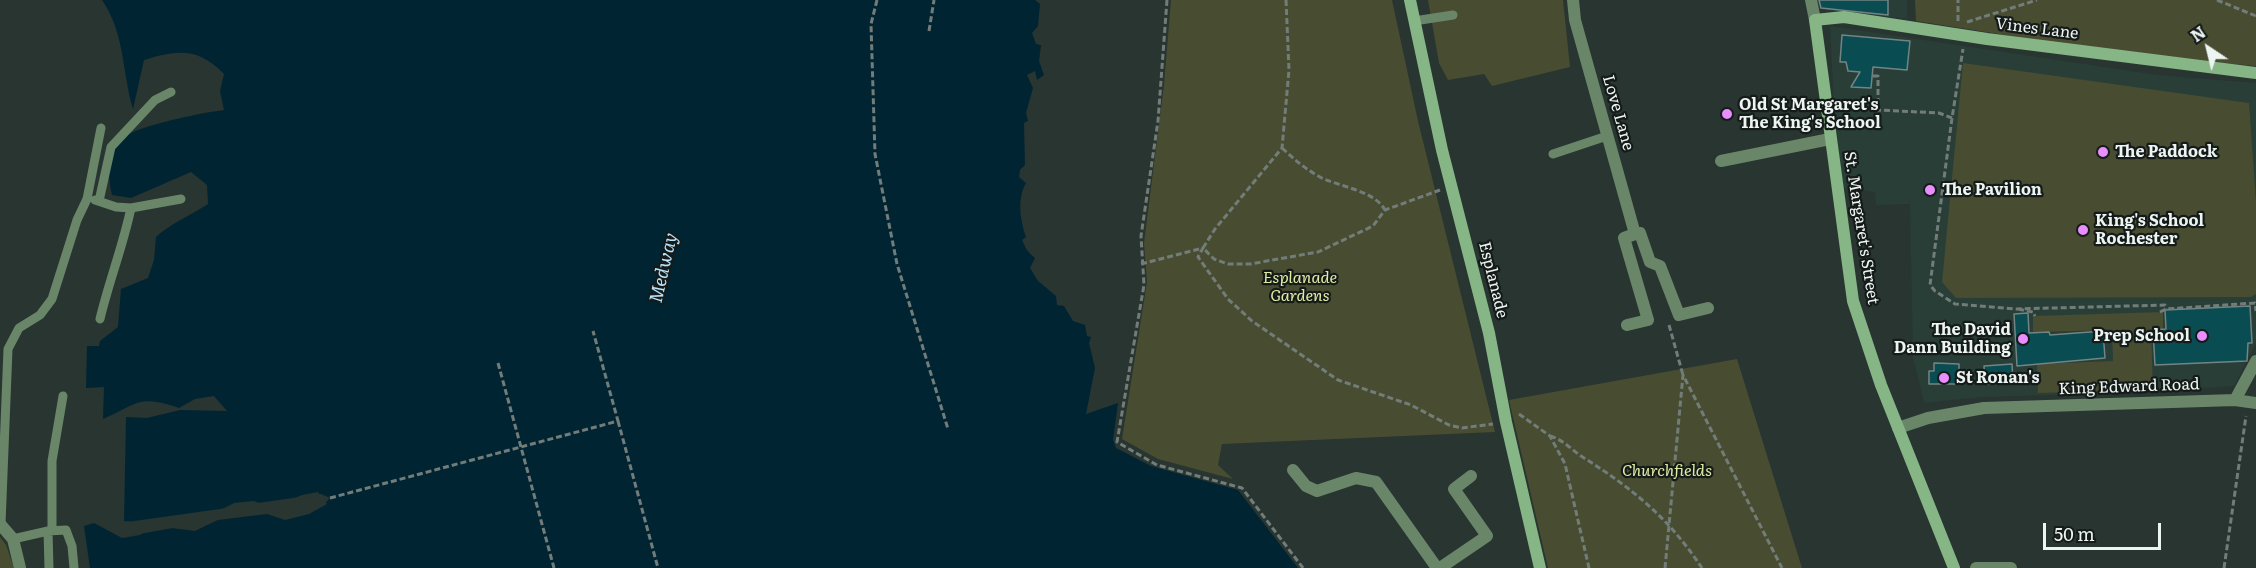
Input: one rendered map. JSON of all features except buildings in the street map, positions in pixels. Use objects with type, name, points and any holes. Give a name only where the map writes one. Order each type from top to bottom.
[{"type":"street","name":"Esplanade","points":[[1410,0],[1505,405],[1506,422],[1540,568]]},
{"type":"street","name":"Love Lane","points":[[1573,0],[1575,20],[1635,234],[1640,233],[1650,262],[1660,266],[1679,315],[1708,308]]},
{"type":"street","points":[[1811,0],[1815,20]]},
{"type":"street","name":"Vines Lane","points":[[1815,20],[1844,17],[1987,39],[2256,73]]},
{"type":"street","name":"St. Margaret's Street","points":[[1815,20],[1853,301],[1898,428],[1954,568]]},
{"type":"street","points":[[1721,161],[1830,139]]},
{"type":"street","points":[[1627,325],[1648,320],[1624,238],[1635,234]]},
{"type":"street","points":[[2246,402],[2256,361]]},
{"type":"street","name":"King Edward Road","points":[[1898,428],[1928,418],[1984,408],[2246,402]]},
{"type":"street","points":[[1293,470],[1306,486],[1317,490],[1356,478],[1376,482],[1438,568],[1487,536],[1454,489],[1471,476]]},
{"type":"street","points":[[0,524],[13,539],[20,568]]},
{"type":"street","points":[[1977,568],[2012,568]]},
{"type":"lane","points":[[1414,21],[1453,15]]},
{"type":"lane","points":[[99,201],[111,147],[155,100],[171,92]]},
{"type":"lane","points":[[0,524],[8,349],[19,328],[40,315],[52,299],[77,220],[87,199],[101,128]]},
{"type":"lane","points":[[1553,154],[1607,136]]},
{"type":"lane","points":[[87,199],[117,207],[131,208],[181,199]]},
{"type":"lane","points":[[100,319],[131,208]]},
{"type":"lane","points":[[49,568],[51,476],[63,396]]},
{"type":"lane","points":[[13,539],[50,530],[64,530],[69,533],[74,568]]},
{"type":"path","points":[[877,0],[871,24],[875,154],[897,264],[948,429]]},
{"type":"path","points":[[929,31],[934,0]]},
{"type":"path","points":[[1167,0],[1158,121],[1141,236],[1144,285],[1117,442],[1157,465],[1242,488],[1303,568]]},
{"type":"path","points":[[1286,0],[1289,70],[1282,148],[1215,229],[1198,257],[1228,299],[1252,321],[1338,380],[1411,405],[1449,425],[1462,429],[1506,422]]},
{"type":"path","points":[[1958,0],[1958,25],[2037,0]]},
{"type":"path","points":[[2217,0],[2256,16]]},
{"type":"path","points":[[1964,46],[1930,285],[1955,304],[2016,309],[2033,312],[2035,316]]},
{"type":"path","points":[[1872,76],[1878,76],[1878,110],[1939,113],[1952,118]]},
{"type":"path","points":[[1282,148],[1303,167],[1322,178],[1380,201],[1385,210]]},
{"type":"path","points":[[1203,248],[1214,259],[1228,264],[1250,264],[1294,258],[1340,244],[1373,226],[1385,210],[1412,198],[1453,186]]},
{"type":"path","points":[[1141,264],[1203,248]]},
{"type":"path","points":[[2160,312],[2166,309],[2255,303],[2256,311]]},
{"type":"path","points":[[2016,309],[2165,305],[2166,309]]},
{"type":"path","points":[[593,331],[658,568]]},
{"type":"path","points":[[498,363],[554,568]]},
{"type":"path","points":[[1665,568],[1683,375],[1782,568]]},
{"type":"path","points":[[2224,568],[2246,402]]},
{"type":"path","points":[[1505,405],[1628,486],[1648,502],[1670,526],[1702,568]]},
{"type":"path","points":[[330,498],[618,421]]},
{"type":"path","points":[[1550,436],[1567,468],[1589,568]]},
{"type":"shaded area","points":[[1816,0],[1907,0],[1907,19],[1818,9]]},
{"type":"shaded area","name":"King's School Rochester","points":[[1830,26],[2158,75],[2256,83],[2256,343],[2234,386],[2128,393],[1981,397],[1924,403],[1913,357],[1910,204],[1876,205],[1875,192],[1843,188],[1834,109]]},
{"type":"green space","name":"Esplanade Gardens","points":[[1171,0],[1392,0],[1418,121],[1495,432],[1222,444],[1218,465],[1233,479],[1158,459],[1122,439],[1147,282],[1144,243],[1164,85]]},
{"type":"green space","points":[[1428,0],[1563,0],[1570,67],[1492,86],[1484,74],[1448,80],[1439,63]]},
{"type":"green space","points":[[1915,0],[2256,0],[2256,66],[2133,55],[1916,21]]},
{"type":"green space","name":"The Paddock","points":[[1963,63],[2249,103],[2256,202],[2256,294],[2251,297],[1956,298],[1942,282]]},
{"type":"green space","points":[[2163,312],[2163,329],[2151,329],[2153,390],[2038,393],[2037,364],[2113,361],[2112,330],[2033,332],[2033,316]]},
{"type":"green space","name":"Churchfields","points":[[1737,359],[1802,568],[1548,568],[1509,400]]},
{"type":"green space","points":[[0,537],[6,545],[14,568],[0,568]]},
{"type":"water","name":"Medway","points":[[102,0],[1035,0],[1040,4],[1038,26],[1032,33],[1036,44],[1041,45],[1039,61],[1044,75],[1037,80],[1035,71],[1027,75],[1033,88],[1026,113],[1028,121],[1024,123],[1025,165],[1020,170],[1019,177],[1026,183],[1020,202],[1026,237],[1022,240],[1035,258],[1030,268],[1038,281],[1056,296],[1057,305],[1064,306],[1073,321],[1085,325],[1087,336],[1091,337],[1089,343],[1095,368],[1086,414],[1118,403],[1113,440],[1116,448],[1151,466],[1238,490],[1298,568],[90,568],[84,526],[94,523],[122,538],[140,535],[156,526],[195,531],[218,520],[267,514],[285,520],[309,514],[327,504],[318,492],[302,495],[272,508],[254,501],[234,503],[211,515],[189,515],[157,524],[124,521],[126,417],[147,418],[180,410],[227,411],[214,396],[195,399],[179,408],[146,401],[103,419],[104,387],[86,388],[87,346],[99,346],[100,341],[118,327],[121,289],[148,278],[154,260],[156,237],[208,204],[207,185],[191,172],[131,198],[112,195],[109,172],[111,157],[117,143],[131,133],[171,120],[224,110],[220,91],[224,74],[205,59],[187,53],[167,54],[144,60],[133,109],[119,39]]},
{"type":"pier","points":[[321,494],[330,498],[325,503],[321,503],[317,495],[303,498],[273,511],[254,504],[244,505]]},
{"type":"pier","points":[[234,507],[212,518],[190,518],[167,524],[184,526],[128,536],[149,526],[127,524],[127,522]]},
{"type":"place","name":"Old St Margaret's The King's School","points":[[1727,114]]},
{"type":"place","name":"The Paddock","points":[[2103,152]]},
{"type":"place","name":"The Pavilion","points":[[1930,190]]},
{"type":"place","name":"King's School Rochester","points":[[2083,230]]},
{"type":"place","name":"Prep School","points":[[2202,336]]},
{"type":"place","name":"The David Dann Building","points":[[2023,339]]},
{"type":"place","name":"St Ronan's","points":[[1944,378]]}]
